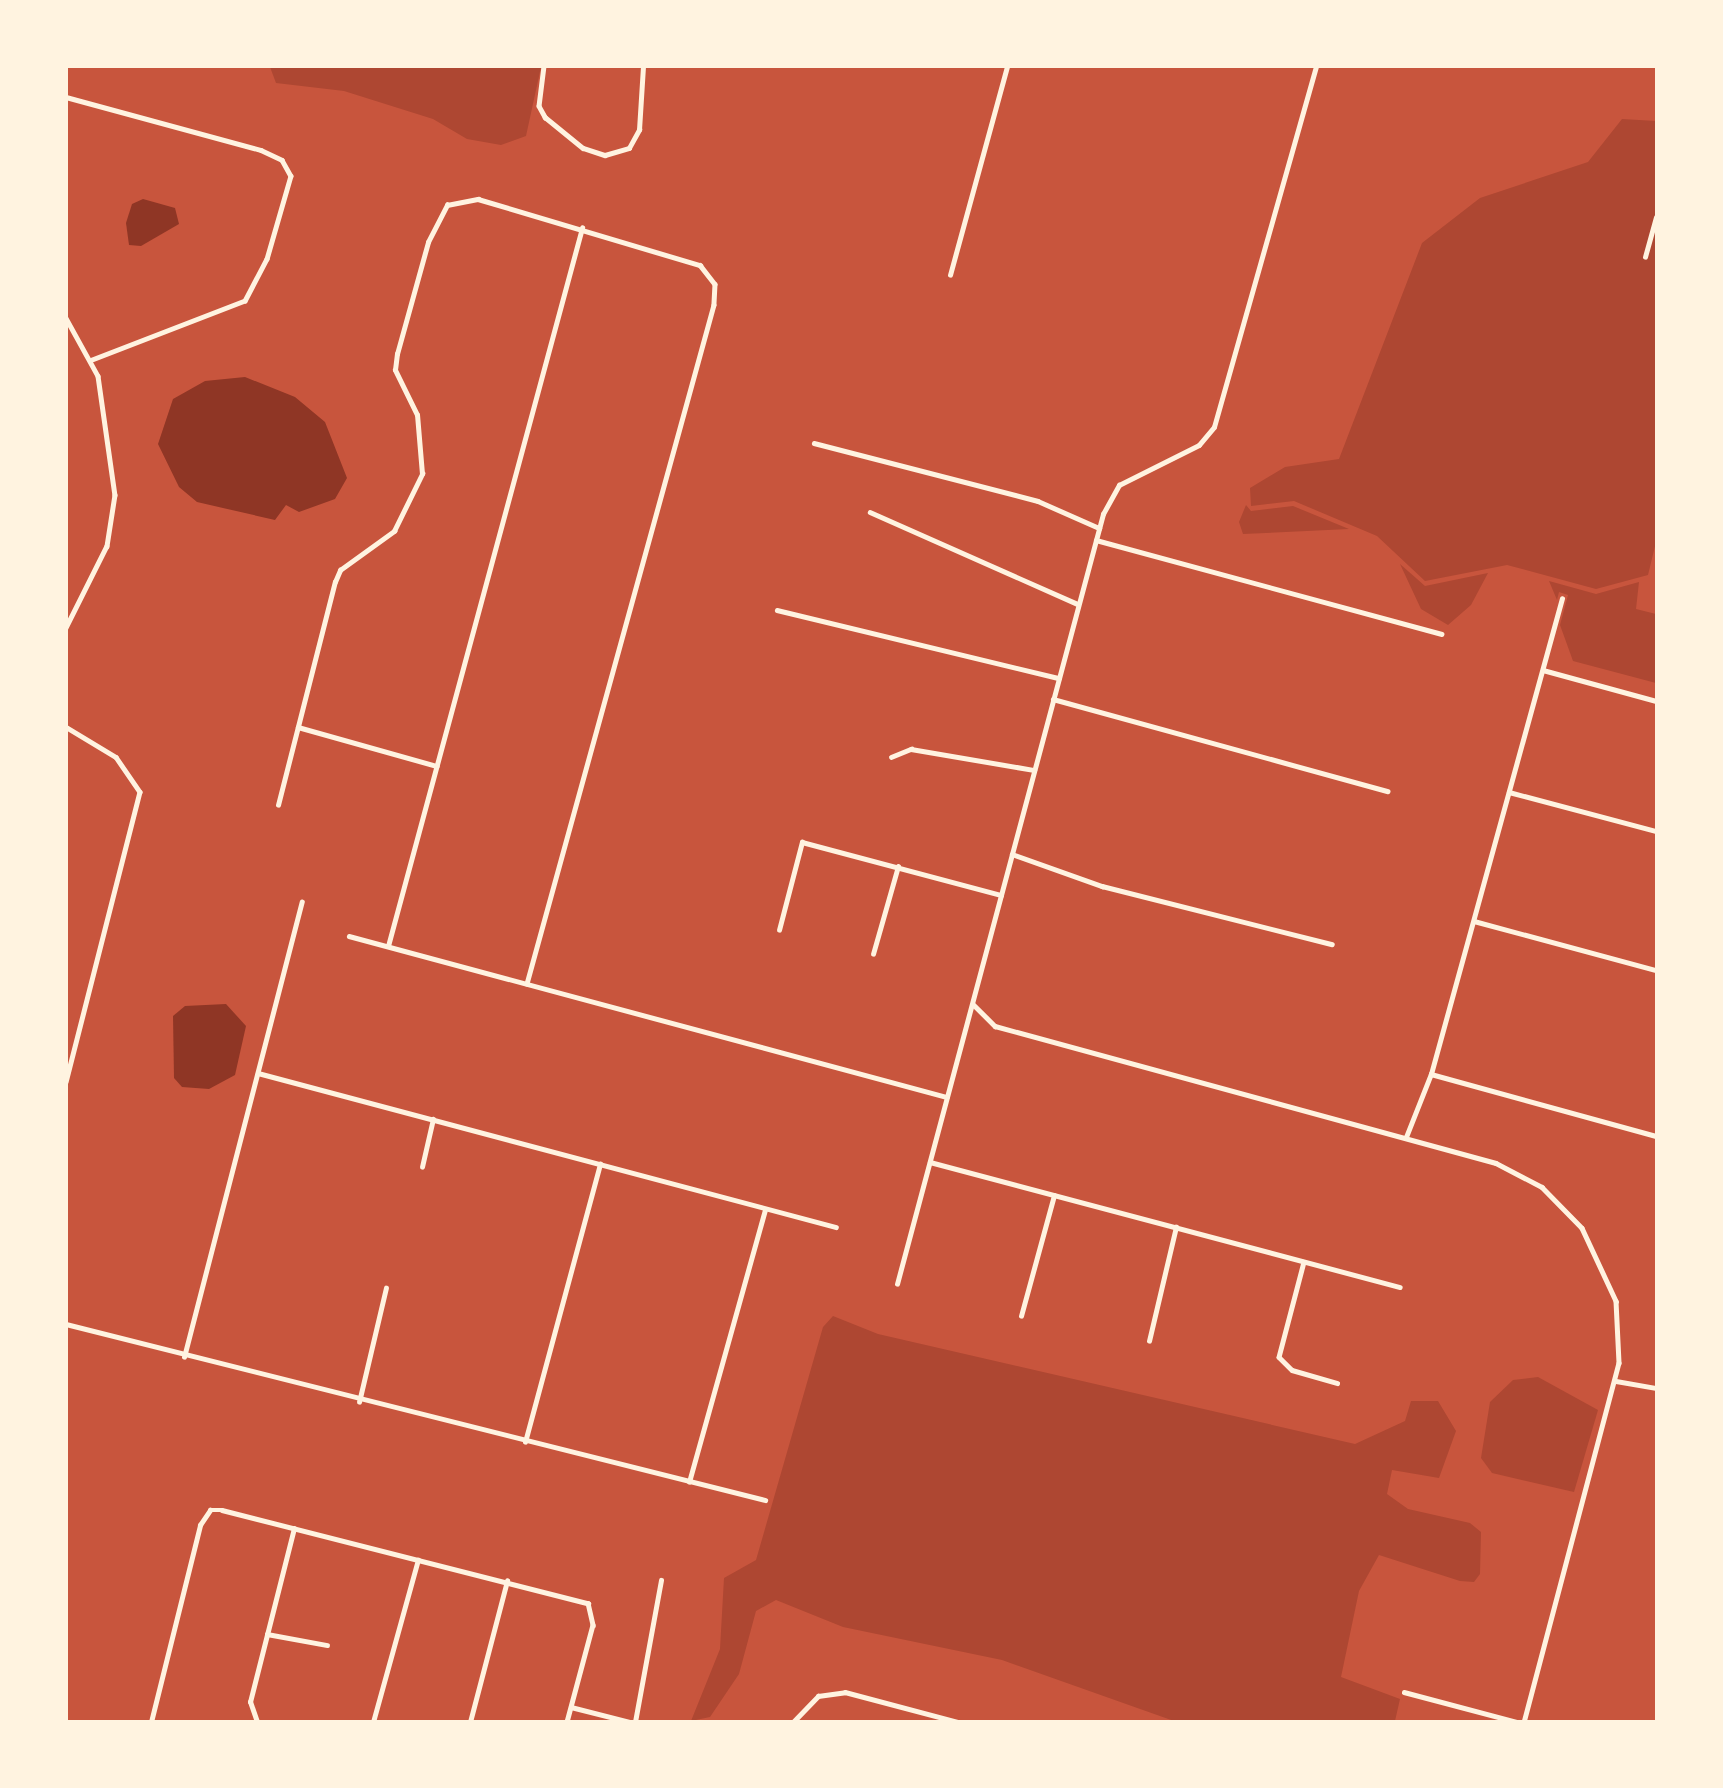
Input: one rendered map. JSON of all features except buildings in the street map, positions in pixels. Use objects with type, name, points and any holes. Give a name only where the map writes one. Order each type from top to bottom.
[{"type":"street","points":[[544,66],[539,106],[545,117],[583,148],[605,155],[629,148],[639,130],[643,66]]},
{"type":"street","points":[[950,275],[1007,66]]},
{"type":"street","points":[[897,1284],[1099,528],[1119,485],[1199,445],[1214,427],[1316,66]]},
{"type":"street","points":[[66,97],[261,150],[282,160],[291,176],[267,259],[245,301],[92,360]]},
{"type":"street","points":[[278,805],[340,570],[394,531],[422,474],[417,415],[395,370],[397,354],[434,224],[456,199],[582,228],[691,260],[712,277],[714,305],[527,984]]},
{"type":"street","points":[[1645,257],[1657,217]]},
{"type":"street","points":[[388,946],[582,228]]},
{"type":"street","points":[[66,318],[92,360],[110,435],[114,518],[66,628]]},
{"type":"street","points":[[814,443],[1038,501],[1099,528]]},
{"type":"street","points":[[870,512],[1079,604]]},
{"type":"street","points":[[1096,540],[1441,634]]},
{"type":"street","points":[[1406,1137],[1431,1074],[1562,599]]},
{"type":"street","points":[[777,610],[908,647],[981,656],[1059,678]]},
{"type":"street","points":[[1543,670],[1657,701]]},
{"type":"street","points":[[1053,699],[1388,791]]},
{"type":"street","points":[[66,727],[127,767],[139,792],[136,827],[66,1082]]},
{"type":"street","points":[[298,727],[437,766]]},
{"type":"street","points":[[891,757],[911,749],[1034,770]]},
{"type":"street","points":[[1509,792],[1657,831]]},
{"type":"street","points":[[779,930],[802,842],[1001,895]]},
{"type":"street","points":[[1012,855],[1101,886],[1332,943]]},
{"type":"street","points":[[873,954],[898,866]]},
{"type":"street","points":[[184,1356],[302,902]]},
{"type":"street","points":[[1474,921],[1657,970]]},
{"type":"street","points":[[349,936],[947,1097]]},
{"type":"street","points":[[973,1001],[983,1020],[995,1026],[1496,1163],[1542,1187],[1582,1228],[1609,1279],[1620,1338],[1616,1381],[1524,1721]]},
{"type":"street","points":[[258,1073],[836,1227]]},
{"type":"street","points":[[1431,1074],[1657,1136]]},
{"type":"street","points":[[422,1167],[433,1119]]},
{"type":"street","points":[[930,1162],[1400,1287]]},
{"type":"street","points":[[525,1442],[600,1164]]},
{"type":"street","points":[[1021,1316],[1054,1195]]},
{"type":"street","points":[[689,1482],[765,1209]]},
{"type":"street","points":[[1149,1341],[1176,1227]]},
{"type":"street","points":[[1304,1262],[1280,1362],[1337,1382]]},
{"type":"street","points":[[359,1402],[386,1288]]},
{"type":"street","points":[[66,1324],[359,1402],[765,1500]]},
{"type":"street","points":[[1616,1381],[1657,1388]]},
{"type":"street","points":[[151,1721],[204,1514],[222,1510],[507,1581],[591,1606],[593,1625],[567,1721]]},
{"type":"street","points":[[257,1721],[250,1702],[294,1528]]},
{"type":"street","points":[[373,1721],[418,1560]]},
{"type":"street","points":[[571,1707],[633,1721],[661,1580]]},
{"type":"street","points":[[470,1721],[507,1581]]},
{"type":"street","points":[[267,1634],[327,1645]]},
{"type":"street","points":[[793,1721],[810,1701],[832,1692],[958,1721]]},
{"type":"street","points":[[1404,1692],[1517,1721]]},
{"type":"shaded area","points":[[270,67],[541,67],[526,136],[501,145],[467,139],[433,119],[344,91],[276,83]]},
{"type":"shaded area","points":[[1622,119],[1656,121],[1656,542],[1648,575],[1596,589],[1507,565],[1425,581],[1377,536],[1294,501],[1251,506],[1250,488],[1285,467],[1339,459],[1422,243],[1480,198],[1588,162]]},
{"type":"shaded area","points":[[143,199],[175,208],[179,224],[141,246],[129,245],[126,223],[132,204]]},
{"type":"shaded area","points":[[245,377],[295,397],[325,422],[347,478],[335,499],[299,512],[286,505],[275,520],[197,502],[179,487],[158,444],[173,399],[205,381]]},
{"type":"shaded area","points":[[1246,505],[1251,511],[1293,506],[1349,529],[1243,534],[1239,522]]},
{"type":"shaded area","points":[[1400,564],[1425,586],[1488,573],[1471,605],[1448,625],[1421,609]]},
{"type":"shaded area","points":[[1549,581],[1596,594],[1639,582],[1636,609],[1656,614],[1656,683],[1573,661],[1560,625],[1568,595],[1559,592],[1557,600]]},
{"type":"shaded area","points":[[226,1004],[246,1026],[235,1075],[209,1089],[182,1087],[174,1078],[173,1016],[185,1006]]},
{"type":"shaded area","points":[[833,1316],[878,1334],[1355,1444],[1405,1421],[1411,1401],[1438,1401],[1456,1431],[1439,1478],[1392,1470],[1387,1494],[1408,1509],[1470,1523],[1481,1532],[1480,1574],[1474,1582],[1460,1581],[1379,1555],[1359,1591],[1341,1677],[1400,1699],[1395,1721],[1174,1721],[1002,1660],[843,1627],[776,1600],[756,1611],[739,1674],[710,1717],[691,1721],[720,1649],[724,1578],[756,1560],[823,1327]]},
{"type":"shaded area","points":[[1538,1377],[1598,1410],[1574,1492],[1492,1473],[1481,1458],[1490,1402],[1513,1380]]}]
